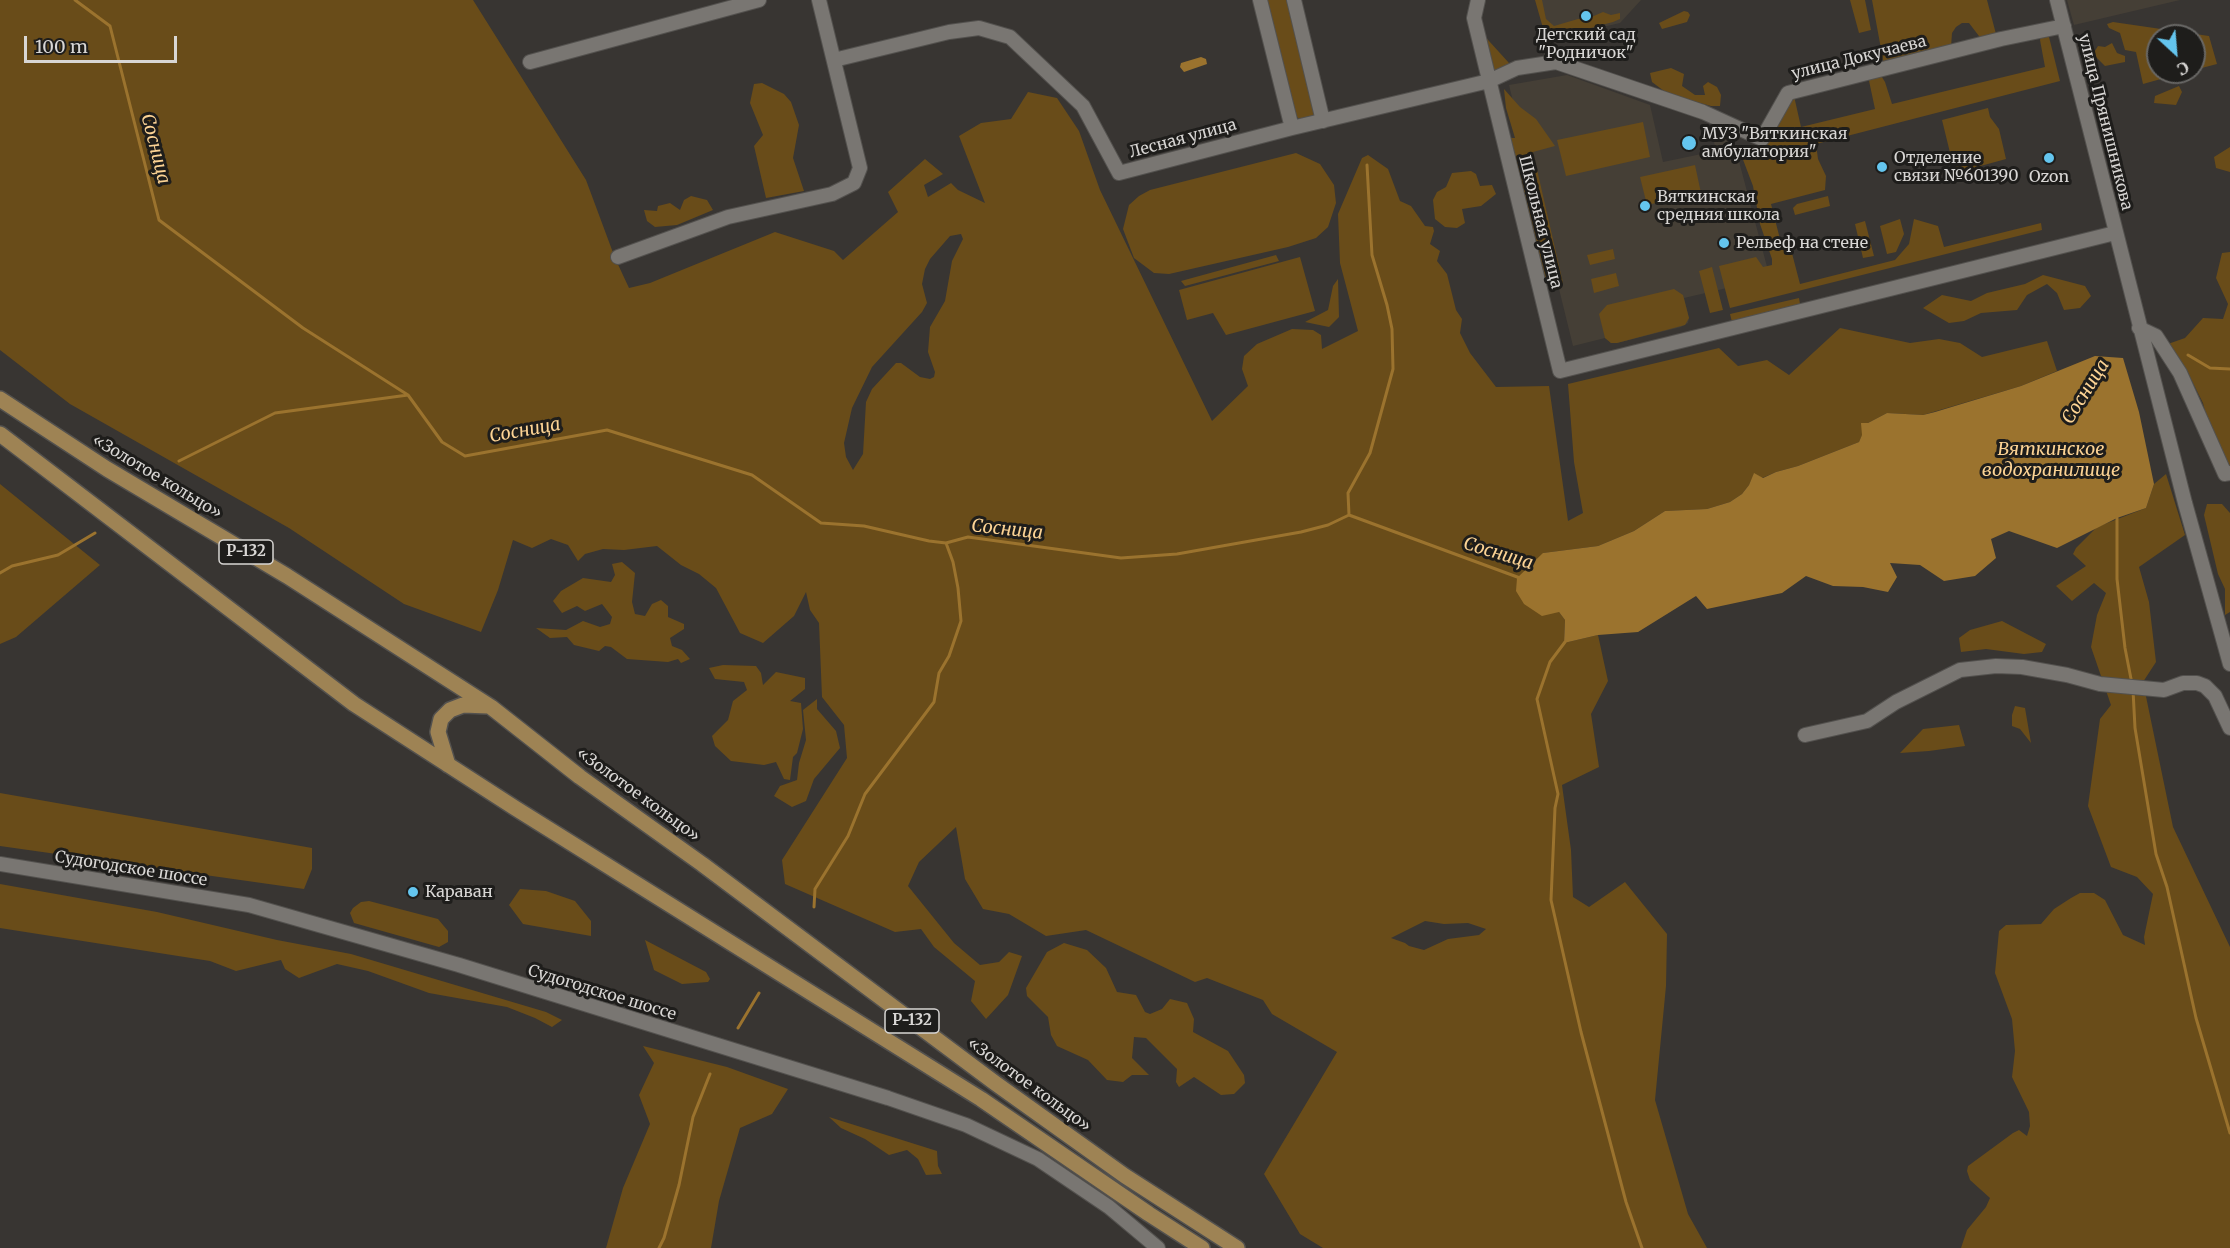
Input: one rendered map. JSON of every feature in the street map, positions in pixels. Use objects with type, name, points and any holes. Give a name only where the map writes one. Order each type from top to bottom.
[{"type":"main road","name":"«Золотое кольцо»","points":[[0,399],[107,469],[287,576],[491,706],[580,777],[711,871],[1004,1090],[1125,1176],[1237,1248]]},
{"type":"main road","name":"Р-132","points":[[0,434],[354,704],[981,1099],[1202,1248]]},
{"type":"main road","points":[[448,765],[438,732],[441,719],[450,710],[463,705],[491,706]]},
{"type":"street","points":[[530,62],[759,0]]},
{"type":"street","points":[[618,257],[728,217],[832,194],[854,183],[860,168],[819,0]]},
{"type":"street","points":[[1260,0],[1292,128]]},
{"type":"street","points":[[1294,0],[1323,121]]},
{"type":"street","name":"Школьная улица","points":[[1478,0],[1474,18],[1560,371],[2115,233]]},
{"type":"street","name":"улица Прянишникова","points":[[2057,0],[2139,328],[2230,664]]},
{"type":"street","name":"улица Докучаева","points":[[1489,81],[1517,68],[1556,62],[1703,112],[1762,139],[1788,93],[2001,39],[2064,26]]},
{"type":"street","name":"Лесная улица","points":[[834,60],[949,32],[979,28],[1010,37],[1083,106],[1119,173],[1292,128],[1489,81]]},
{"type":"street","points":[[2139,328],[2156,336],[2180,373],[2228,473]]},
{"type":"street","points":[[1804,735],[1867,721],[1896,702],[1960,670],[1996,666],[2022,667],[2100,684],[2164,690],[2183,683],[2197,683],[2205,686],[2215,696],[2230,728]]},
{"type":"street","name":"Судогодское шоссе","points":[[0,864],[249,905],[459,965],[888,1098],[966,1125],[1038,1159],[1109,1207],[1158,1248]]},
{"type":"shaded area","points":[[0,0],[473,0],[586,180],[615,258],[629,288],[650,283],[775,232],[834,251],[843,260],[898,212],[888,192],[925,159],[943,174],[924,185],[928,197],[951,183],[958,190],[985,203],[959,136],[981,123],[1011,119],[1028,92],[1057,98],[1079,131],[1100,190],[1212,421],[1248,386],[1242,369],[1244,356],[1257,344],[1292,329],[1313,330],[1321,335],[1322,349],[1358,331],[1340,263],[1338,214],[1362,158],[1368,155],[1388,169],[1400,201],[1411,206],[1425,226],[1433,227],[1430,244],[1440,251],[1437,261],[1447,274],[1456,310],[1462,319],[1460,333],[1470,353],[1496,387],[1549,386],[1568,521],[1583,513],[1574,462],[1568,384],[1719,348],[1738,366],[1767,360],[1789,375],[1840,328],[1910,343],[1939,339],[1960,343],[1982,357],[2047,341],[2057,371],[2021,386],[1923,415],[1887,413],[1868,423],[1859,442],[1762,478],[1754,474],[1742,494],[1730,502],[1707,509],[1665,511],[1634,531],[1598,546],[1543,553],[1559,612],[1565,620],[1564,643],[1598,635],[1608,681],[1591,714],[1599,767],[1562,785],[1571,850],[1573,897],[1589,907],[1625,882],[1667,934],[1666,986],[1655,1100],[1688,1214],[1707,1248],[1323,1248],[1300,1234],[1264,1174],[1337,1052],[1272,1014],[1263,1000],[1207,978],[1195,982],[1086,930],[1046,936],[1009,914],[983,909],[965,879],[956,827],[919,862],[908,886],[954,943],[980,965],[999,962],[1009,952],[1022,956],[1008,995],[986,1019],[971,1001],[975,981],[934,947],[921,929],[895,932],[785,884],[782,860],[847,758],[844,725],[822,697],[819,623],[810,610],[806,592],[794,616],[763,643],[740,633],[716,588],[657,546],[624,550],[603,549],[585,554],[578,561],[568,545],[551,539],[532,548],[513,540],[498,590],[481,632],[404,604],[289,528],[70,404],[0,350]],"holes":[[[961,234],[963,239],[952,261],[945,301],[930,327],[928,352],[935,372],[934,377],[930,379],[920,377],[901,363],[896,363],[872,389],[866,402],[863,454],[853,470],[846,457],[844,443],[852,408],[872,367],[922,312],[927,303],[922,284],[930,259],[950,236]],[[1425,921],[1444,924],[1468,923],[1486,929],[1479,935],[1448,939],[1424,950],[1391,938]]]},
{"type":"shaded area","points":[[1263,0],[1290,0],[1318,109],[1314,118],[1307,120],[1298,118],[1290,108]]},
{"type":"shaded area","points":[[1535,0],[1542,0],[1546,19],[1554,26],[1589,18],[1603,12],[1611,15],[1620,13],[1620,19],[1561,36],[1545,35]]},
{"type":"shaded area","name":"Детский сад \"Родничок\"","points":[[1541,0],[1641,0],[1620,23],[1550,39]]},
{"type":"shaded area","points":[[1850,0],[1865,0],[1871,30],[1859,33]]},
{"type":"shaded area","points":[[1872,0],[1987,0],[1996,34],[1982,40],[1969,23],[1962,23],[1952,33],[1951,47],[1884,65]]},
{"type":"shaded area","points":[[2067,0],[2180,0],[2074,25]]},
{"type":"shaded area","points":[[1684,11],[1690,15],[1687,22],[1662,29],[1659,23]]},
{"type":"shaded area","points":[[2113,22],[2146,27],[2146,83],[2143,84],[2136,52],[2125,50],[2120,33],[2109,28],[2107,24]]},
{"type":"shaded area","points":[[1479,30],[1509,63],[1509,67],[1491,74]]},
{"type":"shaded area","points":[[2048,33],[2060,81],[1816,144],[1818,159],[1826,176],[1825,190],[1771,204],[1780,239],[1788,238],[1800,284],[1895,260],[1909,244],[1914,219],[1938,226],[1944,247],[2041,223],[2042,230],[1730,308],[1719,266],[1756,257],[1763,267],[1772,265],[1760,224],[1753,186],[1742,157],[1761,149],[1794,96],[1801,127],[1875,109],[1868,76],[1880,74],[1892,104],[2045,67],[2040,40],[2041,34]]},
{"type":"shaded area","points":[[2206,36],[2209,36],[2217,64],[2206,67]]},
{"type":"shaded area","points":[[2112,43],[2117,53],[2125,56],[2125,62],[2105,66],[2093,54],[2098,46],[2105,47]]},
{"type":"shaded area","points":[[1671,68],[1684,74],[1682,86],[1695,95],[1705,95],[1703,86],[1708,82],[1717,87],[1721,95],[1720,106],[1711,106],[1668,94],[1652,82],[1650,73]]},
{"type":"shaded area","name":"Вяткинская средняя школа","points":[[1567,75],[1650,105],[1663,162],[1716,151],[1711,128],[1732,135],[1770,278],[1684,298],[1689,318],[1688,323],[1681,327],[1617,343],[1611,343],[1605,338],[1573,346],[1509,85]]},
{"type":"shaded area","points":[[762,83],[784,94],[791,102],[799,125],[793,158],[804,191],[766,198],[754,146],[763,135],[750,103],[754,84]]},
{"type":"shaded area","points":[[2179,86],[2182,92],[2176,105],[2154,103],[2155,96]]},
{"type":"shaded area","points":[[1504,89],[1520,107],[1536,119],[1555,146],[1533,152],[1563,283],[1557,285],[1552,280],[1542,281],[1508,138],[1515,138],[1506,108]]},
{"type":"shaded area","points":[[1988,108],[1990,117],[1999,129],[2006,159],[1955,173],[1942,120]]},
{"type":"shaded area","points":[[1643,122],[1650,157],[1566,176],[1557,140]]},
{"type":"shaded area","points":[[2230,147],[2230,172],[2216,168],[2214,157]]},
{"type":"shaded area","points":[[1296,153],[1320,164],[1334,185],[1336,203],[1328,227],[1316,238],[1288,247],[1169,274],[1154,273],[1134,258],[1123,229],[1129,205],[1139,196],[1150,190]]},
{"type":"shaded area","points":[[1695,165],[1701,193],[1647,205],[1640,177]]},
{"type":"shaded area","points":[[1471,171],[1476,174],[1480,186],[1492,185],[1496,194],[1481,206],[1462,209],[1465,223],[1457,228],[1445,227],[1435,219],[1433,200],[1437,192],[1446,187],[1452,173]]},
{"type":"shaded area","points":[[691,196],[707,200],[713,210],[677,225],[655,227],[647,221],[644,210],[657,211],[658,206],[670,203],[680,210],[684,200]]},
{"type":"shaded area","points":[[1828,196],[1830,206],[1795,215],[1793,208],[1797,204]]},
{"type":"shaded area","points":[[1900,219],[1904,234],[1896,252],[1887,254],[1880,226]]},
{"type":"shaded area","points":[[1865,221],[1874,256],[1863,258],[1855,224]]},
{"type":"shaded area","points":[[1613,249],[1615,259],[1590,265],[1587,255]]},
{"type":"shaded area","points":[[2230,252],[2230,470],[2207,419],[2203,403],[2187,371],[2165,345],[2185,338],[2203,318],[2223,319],[2228,304],[2216,278],[2222,253]]},
{"type":"shaded area","points":[[1276,255],[1279,261],[1185,286],[1181,281]]},
{"type":"shaded area","points":[[1300,257],[1315,311],[1226,335],[1213,313],[1187,320],[1179,290]]},
{"type":"shaded area","points":[[1712,267],[1723,310],[1710,313],[1699,271]]},
{"type":"shaded area","points":[[1616,273],[1619,286],[1594,293],[1591,279]]},
{"type":"shaded area","points":[[2043,275],[2085,286],[2091,296],[2080,308],[2064,310],[2057,293],[2047,284],[2027,295],[2017,310],[1981,313],[1964,321],[1949,323],[1923,308],[1942,295],[1971,301],[1987,293],[2025,284]]},
{"type":"shaded area","points":[[1338,279],[1339,317],[1329,327],[1305,322],[1328,310],[1333,286]]},
{"type":"shaded area","points":[[1674,289],[1683,295],[1689,318],[1685,325],[1617,343],[1611,343],[1605,338],[1599,314],[1607,305]]},
{"type":"shaded area","points":[[1799,298],[1800,304],[1796,306],[1732,322],[1730,314]]},
{"type":"shaded area","points":[[2166,474],[2185,535],[2139,567],[2149,602],[2156,662],[2143,682],[2173,827],[2230,947],[2230,1248],[1961,1248],[1967,1230],[1986,1207],[1990,1198],[1970,1180],[1968,1166],[2013,1133],[2019,1130],[2027,1136],[2030,1126],[2029,1112],[2012,1077],[2015,1051],[2012,1019],[1995,973],[1999,931],[2006,925],[2041,924],[2054,909],[2071,898],[2080,893],[2094,893],[2105,900],[2123,935],[2145,945],[2144,937],[2153,894],[2137,877],[2111,867],[2088,806],[2100,719],[2111,705],[2091,647],[2097,615],[2106,593],[2094,583],[2072,601],[2056,586],[2086,566],[2073,554],[2076,548],[2097,527],[2146,508],[2154,484]]},
{"type":"shaded area","points":[[0,484],[100,565],[16,637],[0,644]]},
{"type":"shaded area","points":[[2207,504],[2222,504],[2230,513],[2230,612],[2225,615],[2225,589],[2218,574],[2204,515]]},
{"type":"shaded area","points":[[622,562],[635,573],[632,602],[635,614],[645,616],[652,604],[661,600],[668,606],[668,617],[684,624],[684,629],[670,638],[672,646],[682,650],[690,659],[681,663],[678,659],[668,662],[627,659],[611,647],[605,646],[599,651],[574,645],[567,637],[550,638],[536,628],[566,630],[583,621],[600,627],[610,624],[612,617],[602,604],[585,611],[577,606],[562,613],[553,601],[561,591],[583,578],[611,582],[615,575],[612,564]]},
{"type":"shaded area","points":[[2002,621],[2046,644],[2042,652],[2024,654],[1986,649],[1961,652],[1959,638],[1970,630]]},
{"type":"shaded area","points":[[723,665],[756,666],[761,673],[763,685],[776,672],[805,678],[805,689],[790,701],[801,703],[803,729],[797,753],[793,757],[790,780],[784,779],[776,762],[764,765],[731,761],[715,746],[712,736],[728,720],[733,701],[747,690],[744,682],[715,679],[709,668]]},
{"type":"shaded area","points":[[817,699],[817,709],[836,731],[840,748],[814,779],[806,801],[792,807],[774,796],[780,786],[797,780],[806,740],[803,710]]},
{"type":"shaded area","points":[[2015,706],[2025,708],[2031,743],[2020,729],[2012,726]]},
{"type":"shaded area","points":[[1959,725],[1965,746],[1900,753],[1923,729]]},
{"type":"shaded area","points":[[0,793],[312,848],[312,869],[304,889],[0,846]]},
{"type":"shaded area","points":[[0,884],[157,912],[277,940],[351,954],[546,1012],[562,1020],[552,1027],[507,1007],[429,993],[368,971],[337,964],[299,978],[285,969],[281,960],[236,971],[210,961],[0,928]]},
{"type":"shaded area","points":[[520,889],[546,891],[575,901],[591,921],[591,936],[523,924],[509,905]]},
{"type":"shaded area","points":[[369,901],[438,919],[448,931],[448,942],[439,947],[354,923],[350,913],[353,908],[361,902]]},
{"type":"shaded area","points":[[645,940],[706,972],[710,979],[708,982],[682,984],[654,970]]},
{"type":"shaded area","points":[[1064,943],[1087,950],[1106,968],[1117,992],[1136,995],[1145,1012],[1150,1014],[1162,1009],[1170,999],[1187,1003],[1194,1019],[1193,1032],[1228,1051],[1244,1075],[1245,1083],[1234,1094],[1221,1095],[1194,1077],[1179,1087],[1176,1082],[1177,1069],[1146,1038],[1134,1037],[1132,1058],[1149,1075],[1132,1075],[1123,1082],[1107,1080],[1088,1060],[1057,1046],[1051,1035],[1048,1017],[1027,996],[1026,988],[1047,952]]},
{"type":"shaded area","points":[[643,1046],[727,1067],[788,1089],[772,1114],[740,1128],[719,1201],[711,1248],[606,1248],[623,1188],[650,1124],[639,1095],[654,1063]]},
{"type":"shaded area","points":[[829,1117],[937,1151],[938,1166],[942,1174],[926,1175],[918,1159],[907,1150],[889,1155],[865,1139],[841,1128]]},
{"type":"water","points":[[1201,57],[1206,59],[1207,64],[1184,72],[1180,67],[1181,63]]},
{"type":"water","name":"Вяткинское водохранилище","points":[[2095,356],[2123,358],[2139,412],[2154,484],[2146,508],[2117,518],[2057,548],[2009,531],[1991,539],[1996,558],[1975,576],[1944,581],[1920,565],[1890,563],[1897,577],[1888,592],[1863,587],[1833,586],[1806,576],[1782,593],[1707,609],[1696,596],[1638,632],[1598,635],[1564,643],[1565,620],[1559,612],[1542,616],[1524,604],[1516,591],[1517,578],[1543,553],[1598,546],[1634,531],[1665,511],[1707,509],[1730,502],[1742,494],[1754,473],[1763,478],[1859,442],[1862,435],[1861,423],[1868,423],[1887,413],[1923,415],[1935,412],[2021,386]]},
{"type":"waterway","name":"Сосница","points":[[75,0],[110,26],[159,220],[303,328],[408,395],[442,442],[465,456],[607,430],[752,475],[821,523],[864,526],[946,543],[968,537],[1121,558],[1177,554],[1301,532],[1328,525],[1349,515],[1520,578]]},
{"type":"waterway","points":[[1349,515],[1348,493],[1370,453],[1393,369],[1392,329],[1372,255],[1367,165]]},
{"type":"waterway","name":"Сосница","points":[[2188,355],[2210,368],[2230,369]]},
{"type":"waterway","points":[[179,461],[275,413],[408,395]]},
{"type":"waterway","points":[[2117,518],[2117,579],[2125,648],[2132,684]]},
{"type":"waterway","points":[[0,573],[12,566],[58,555],[95,533]]},
{"type":"waterway","points":[[814,907],[815,889],[848,836],[865,794],[934,702],[939,673],[949,656],[961,621],[958,588],[953,562],[946,543]]},
{"type":"waterway","points":[[1565,642],[1550,662],[1537,699],[1558,794],[1555,808],[1551,900],[1581,1032],[1626,1202],[1642,1248]]},
{"type":"waterway","points":[[2133,690],[2135,728],[2156,854],[2167,887],[2196,1018],[2230,1133]]},
{"type":"waterway","points":[[738,1028],[759,993]]},
{"type":"waterway","points":[[659,1248],[679,1185],[693,1117],[710,1074]]},
{"type":"place","name":"Детский сад \"Родничок\"","points":[[1586,16]]},
{"type":"place","name":"МУЗ \"Вяткинская амбулатория\"","points":[[1689,143]]},
{"type":"place","name":"Ozon","points":[[2049,158]]},
{"type":"place","name":"Отделение связи №601390","points":[[1882,167]]},
{"type":"place","name":"Вяткинская средняя школа","points":[[1645,206]]},
{"type":"place","name":"Рельеф на стене","points":[[1724,243]]},
{"type":"place","name":"Караван","points":[[413,892]]}]
